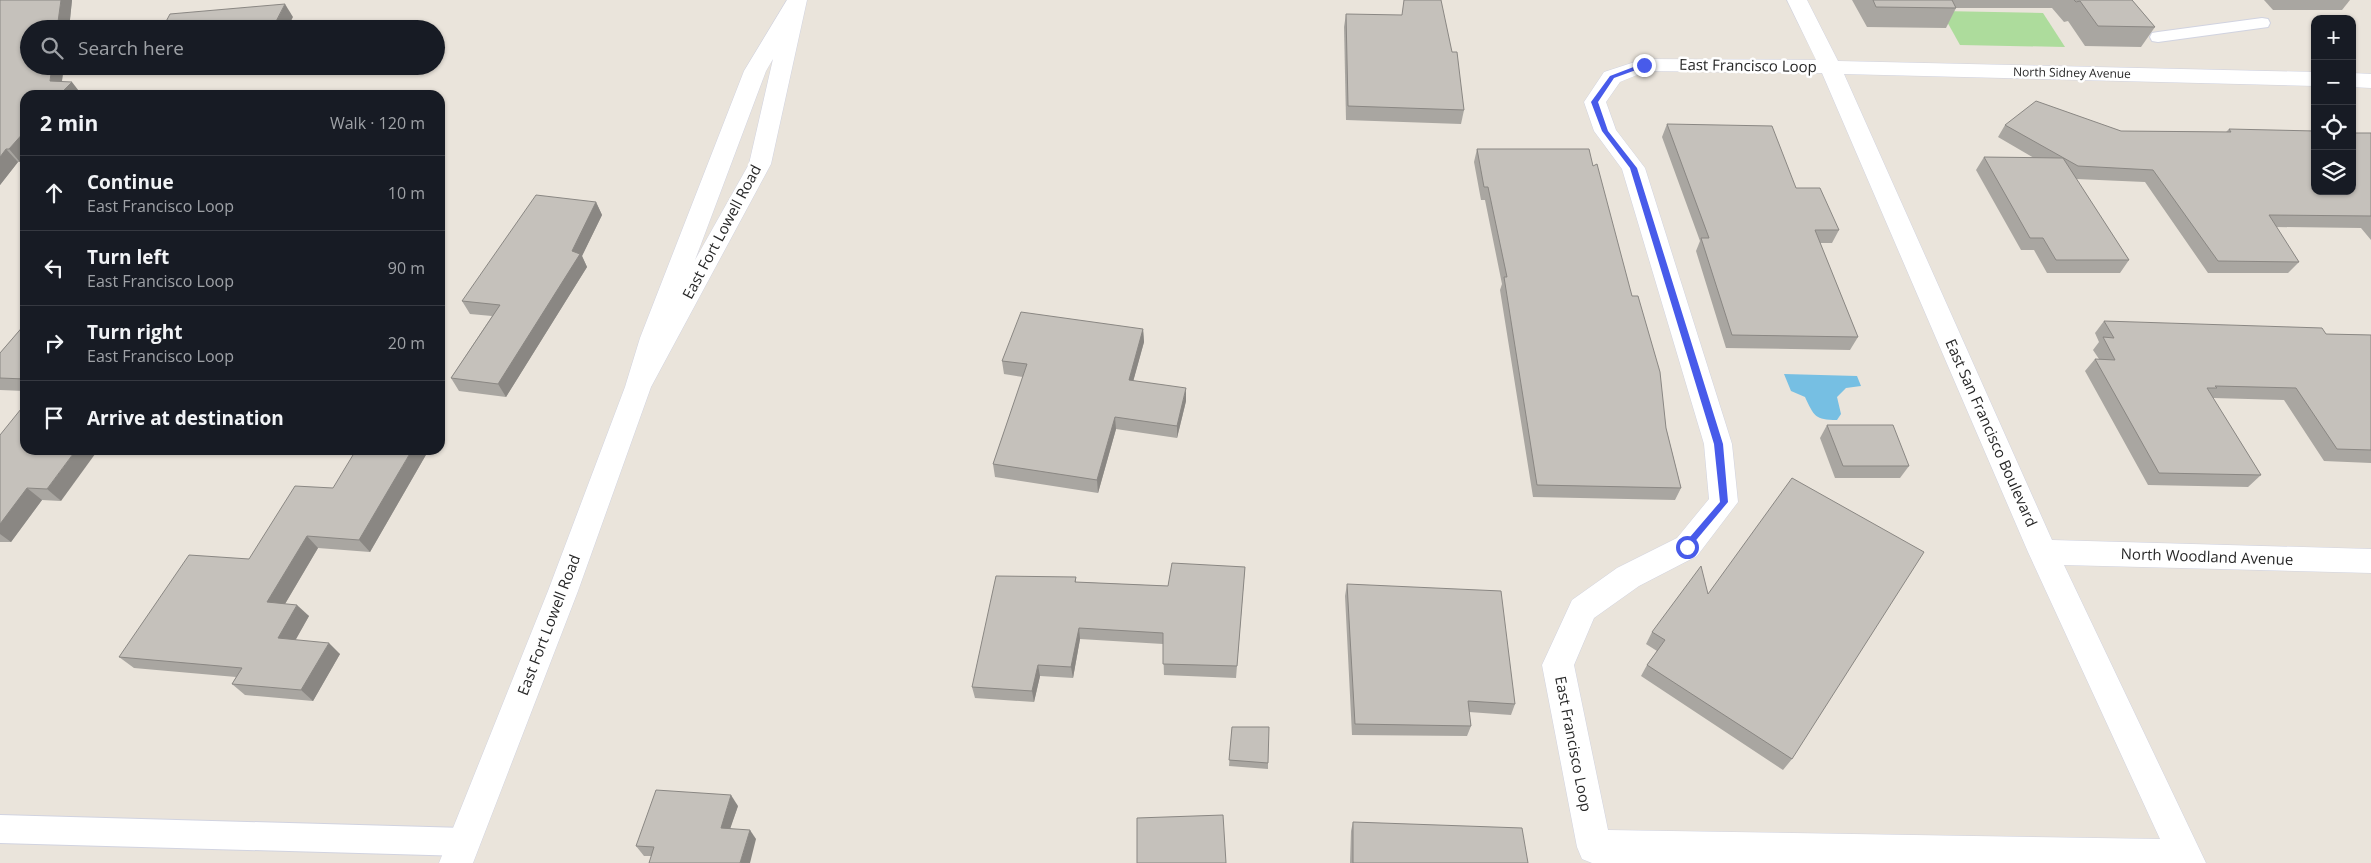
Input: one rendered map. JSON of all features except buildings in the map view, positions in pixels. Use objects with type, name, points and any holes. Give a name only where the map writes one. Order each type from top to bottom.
[{"type":"street","name":"East San Francisco Boulevard","points":[[1797,0],[1830,67],[2043,552],[2187,859]]},
{"type":"street","name":"East Fort Lowell Road","points":[[460,853],[563,591],[638,387],[653,338],[755,71],[795,4]]},
{"type":"street","name":"East Fort Lowell Road","points":[[638,387],[760,164],[795,4]]},
{"type":"street","name":"East Francisco Loop","points":[[1830,67],[1644,65],[1612,77],[1595,102],[1605,131],[1633,168],[1718,444],[1724,502],[1687,547],[1628,577],[1583,609],[1558,665],[1594,846],[2187,859]]},
{"type":"street","name":"North Sidney Avenue","points":[[1830,67],[2311,79]]},
{"type":"street","points":[[2356,80],[2371,81]]},
{"type":"street","name":"North Woodland Avenue","points":[[2043,552],[2371,561]]},
{"type":"lane","points":[[2158,36],[2262,23]]},
{"type":"lane","points":[[0,829],[460,853]]},
{"type":"green space","points":[[1941,11],[2043,13],[2065,47],[1960,45]]},
{"type":"water","points":[[1784,374],[1857,376],[1861,386],[1846,388],[1837,397],[1841,414],[1837,420],[1824,419],[1813,413],[1805,397],[1791,391]]},
{"type":"route","points":[[1644,65],[1612,77],[1595,102],[1605,131],[1633,168],[1718,444],[1724,502],[1687,547]]}]
